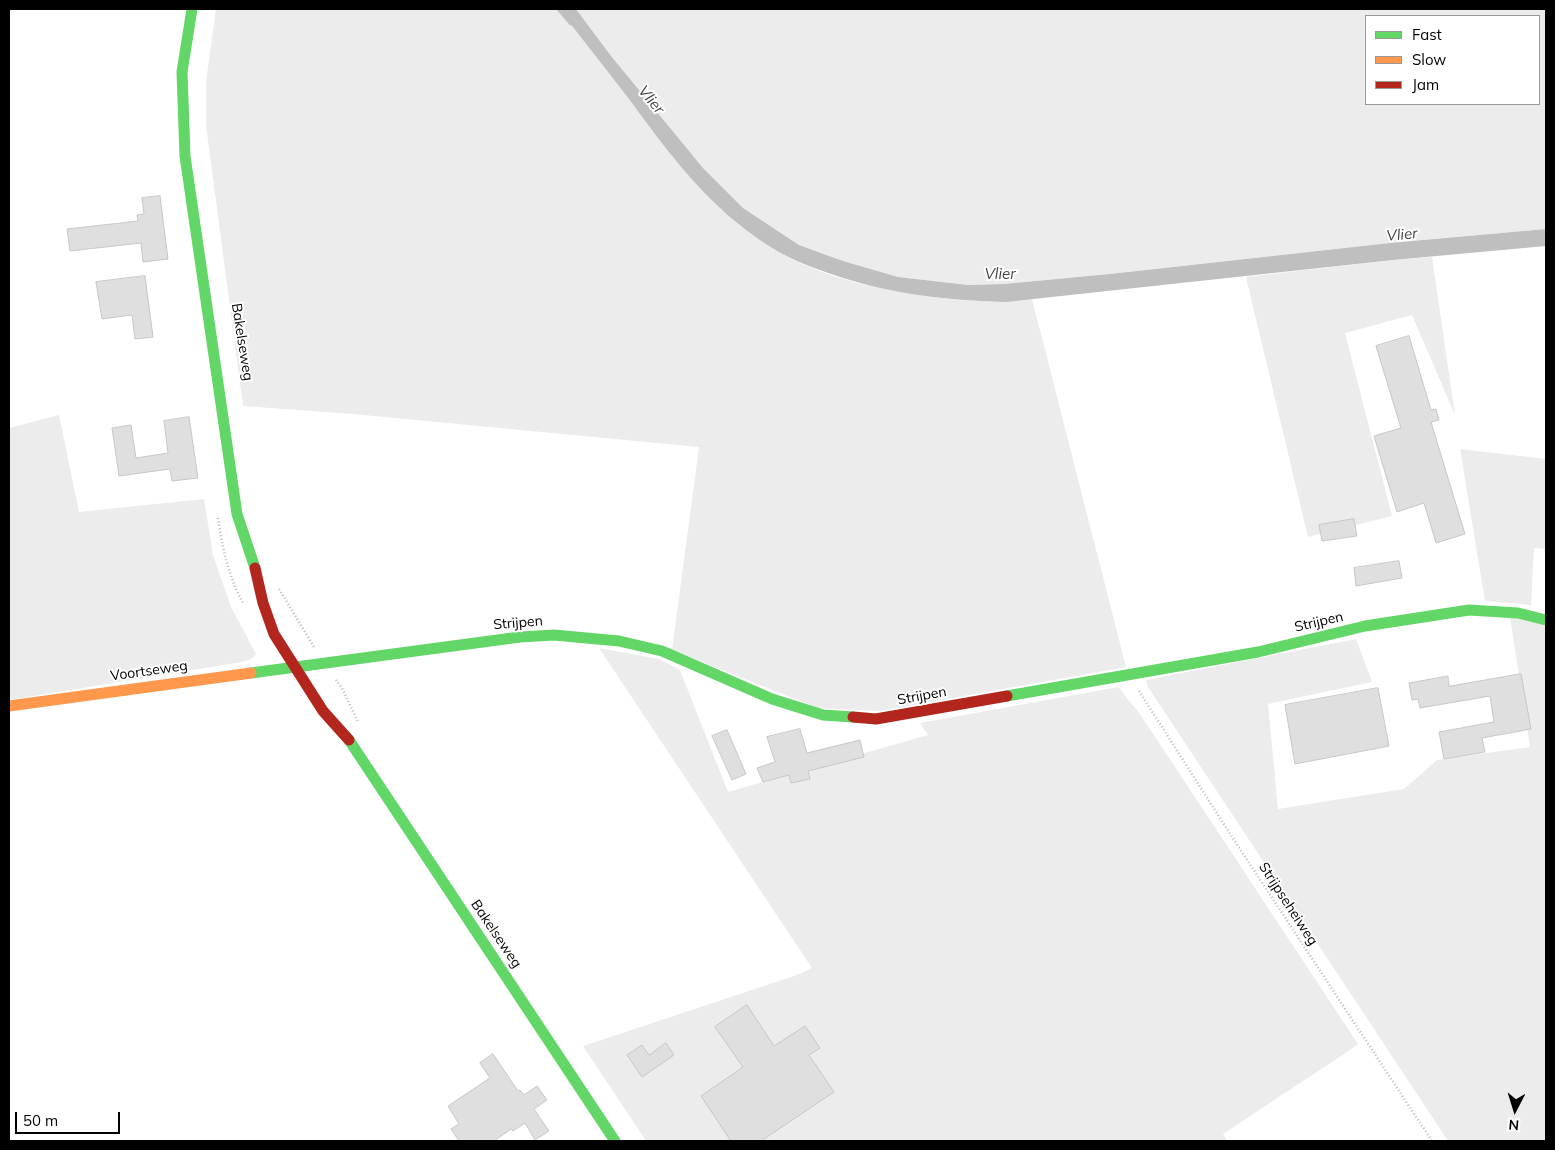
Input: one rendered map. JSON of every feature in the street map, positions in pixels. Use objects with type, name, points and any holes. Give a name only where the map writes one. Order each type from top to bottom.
[{"type":"street","name":"Bakelseweg","points":[[192,9],[182,72],[185,156],[237,514],[274,634],[323,711],[351,742],[615,1141]]},
{"type":"street","name":"Bakelseweg","points":[[254,566],[281,617]]},
{"type":"street","name":"Strijpen","points":[[310,665],[520,637],[554,635],[619,641],[662,652],[772,698],[823,715],[876,719],[1258,652],[1365,626],[1469,610],[1518,613],[1546,620]]},
{"type":"street","name":"Voortseweg","points":[[9,706],[310,665]]},
{"type":"street","name":"Bakelseweg","points":[[338,712],[351,742]]},
{"type":"path","points":[[278,587],[324,663]]},
{"type":"path","name":"Strijpseheiweg","points":[[1129,675],[1236,843],[1432,1141]]},
{"type":"shaded area","points":[[216,9],[559,9],[692,179],[727,214],[769,246],[801,263],[836,277],[890,290],[939,298],[970,300],[1032,299],[1126,667],[880,711],[818,708],[672,650],[699,447],[353,414],[243,406],[206,125],[206,82]]},
{"type":"shaded area","points":[[559,9],[576,9],[611,56],[703,168],[743,208],[799,245],[843,261],[898,277],[968,285],[1004,284],[1390,243],[1546,229],[1546,246],[1393,260],[1006,302],[910,294],[864,284],[817,269],[787,256],[747,231],[709,198],[675,160]]},
{"type":"shaded area","points":[[576,9],[1546,9],[1546,229],[1390,243],[1110,274],[1004,284],[968,285],[898,277],[843,261],[799,245],[743,208],[703,168],[611,56]]},
{"type":"shaded area","points":[[1432,257],[1455,415],[1412,315],[1345,333],[1392,516],[1308,537],[1246,277]]},
{"type":"shaded area","points":[[59,415],[79,512],[204,499],[213,555],[231,607],[256,654],[251,659],[9,700],[9,428]]},
{"type":"shaded area","points":[[1460,449],[1546,459],[1546,549],[1534,548],[1531,605],[1485,601]]},
{"type":"shaded area","points":[[1510,617],[1546,624],[1546,1141],[1448,1141],[1148,687],[1146,680],[1356,639],[1372,682],[1268,704],[1278,809],[1404,789],[1437,760],[1530,747]]},
{"type":"shaded area","points":[[599,648],[659,659],[680,670],[728,792],[928,735],[920,723],[1118,687],[1140,714],[1358,1044],[1223,1134],[1227,1141],[646,1141],[583,1046],[797,975],[812,968]]},
{"type":"building","points":[[160,196],[168,259],[143,262],[141,243],[70,251],[67,229],[138,221],[137,215],[144,214],[142,198]]},
{"type":"building","points":[[145,276],[153,337],[135,339],[132,315],[102,319],[96,282]]},
{"type":"building","points":[[1409,336],[1431,410],[1436,409],[1439,420],[1431,422],[1465,534],[1436,543],[1424,503],[1397,512],[1374,436],[1401,428],[1376,346]]},
{"type":"building","points":[[189,417],[198,478],[172,481],[170,469],[119,476],[112,428],[131,425],[136,458],[168,453],[164,421]]},
{"type":"building","points":[[1354,519],[1357,536],[1322,541],[1319,525]]},
{"type":"building","points":[[1399,561],[1402,578],[1356,586],[1354,568]]},
{"type":"building","points":[[1521,674],[1531,729],[1482,738],[1485,752],[1444,759],[1439,732],[1494,722],[1490,696],[1420,708],[1418,699],[1412,700],[1409,683],[1448,676],[1449,686]]},
{"type":"building","points":[[1378,688],[1389,746],[1295,764],[1285,705]]},
{"type":"building","points":[[800,729],[807,753],[860,740],[864,757],[808,771],[810,779],[791,783],[789,775],[763,782],[757,768],[775,762],[767,737]]},
{"type":"building","points":[[727,730],[746,774],[732,780],[712,736]]},
{"type":"building","points":[[747,1005],[774,1046],[805,1026],[820,1048],[809,1055],[834,1092],[761,1141],[731,1141],[701,1096],[743,1067],[715,1027]]},
{"type":"building","points":[[666,1043],[674,1055],[642,1077],[627,1055],[642,1045],[649,1055]]},
{"type":"building","points":[[493,1054],[518,1091],[520,1090],[524,1095],[537,1086],[547,1100],[534,1109],[549,1131],[535,1140],[525,1123],[513,1131],[511,1129],[494,1141],[459,1141],[451,1129],[459,1124],[448,1106],[490,1078],[480,1063]]},
{"type":"waterway","name":"Vlier","points":[[559,9],[571,23]]},
{"type":"traffic: fast","points":[[192,9],[182,72],[185,156],[237,514],[255,568]]},
{"type":"traffic: fast","points":[[1007,696],[1258,652],[1365,626],[1469,610],[1518,613],[1546,620]]},
{"type":"traffic: fast","points":[[251,673],[520,637],[554,635],[619,641],[662,651],[772,699],[823,715],[853,717]]},
{"type":"traffic: fast","points":[[349,740],[615,1141]]},
{"type":"traffic: slow","points":[[9,706],[251,673]]},
{"type":"traffic: jam","points":[[255,568],[263,603],[274,634],[323,711],[349,740]]},
{"type":"traffic: jam","points":[[853,717],[876,719],[1007,696]]}]
